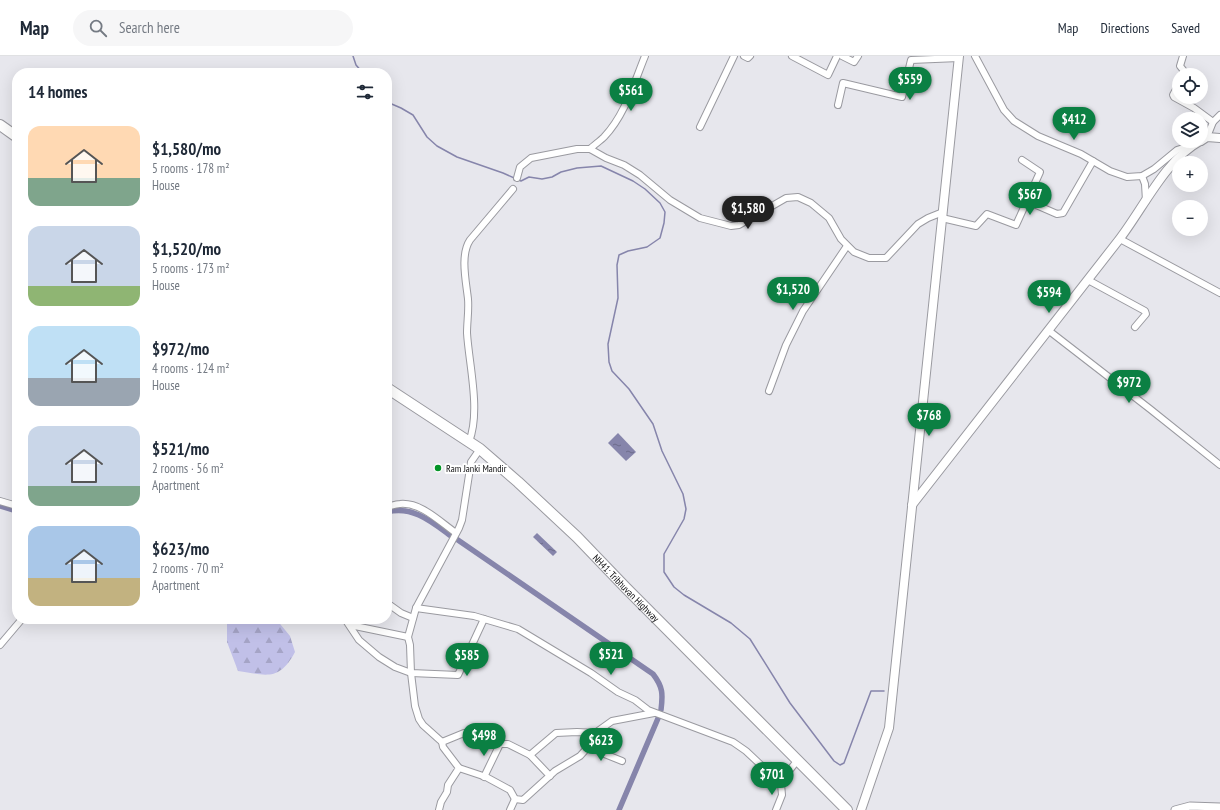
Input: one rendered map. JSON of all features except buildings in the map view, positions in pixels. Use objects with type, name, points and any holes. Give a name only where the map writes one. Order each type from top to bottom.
[{"type":"highway","points":[[0,125],[12,133]]},
{"type":"highway","name":"NH41: Tribhuvan Highway","points":[[392,391],[480,449],[518,482],[577,537],[847,810]]},
{"type":"main road","points":[[861,810],[889,728],[959,57]]},
{"type":"main road","points":[[1208,140],[1220,138]]},
{"type":"main road","points":[[912,505],[1088,280],[1174,162],[1191,148]]},
{"type":"street","points":[[590,149],[604,136],[618,118],[628,99],[645,56]]},
{"type":"street","points":[[700,127],[734,56]]},
{"type":"street","points":[[744,56],[748,58],[750,56]]},
{"type":"street","points":[[792,56],[828,75],[837,56]]},
{"type":"street","points":[[842,56],[854,62],[858,56]]},
{"type":"street","points":[[975,56],[1004,110],[1014,121],[1038,136],[1081,154],[1110,171],[1127,177],[1142,176],[1154,169],[1177,150],[1182,148]]},
{"type":"street","points":[[1182,68],[1180,66],[1184,56]]},
{"type":"street","points":[[838,105],[844,83],[902,97],[911,60],[959,57]]},
{"type":"street","points":[[1187,104],[1213,122]]},
{"type":"street","points":[[1208,129],[1220,115]]},
{"type":"street","points":[[517,178],[520,167],[531,158],[577,149],[590,149],[606,158],[624,165],[640,175],[670,200],[690,213],[700,218],[731,226],[739,225],[786,198],[798,197],[811,203],[829,218],[841,239],[854,252],[869,258],[886,258],[918,224],[928,218],[942,215],[976,226],[987,214],[1016,225],[1040,172],[1022,160]]},
{"type":"street","points":[[1026,203],[1034,204],[1057,214],[1062,213],[1093,161]]},
{"type":"street","points":[[1142,176],[1145,184],[1146,201]]},
{"type":"street","points":[[469,442],[473,432],[474,413],[467,332],[468,304],[464,256],[466,246],[470,240],[514,189]]},
{"type":"street","points":[[1120,238],[1220,293]]},
{"type":"street","points":[[769,391],[786,346],[803,311],[848,246]]},
{"type":"street","points":[[1088,280],[1145,311],[1146,314],[1135,327]]},
{"type":"street","points":[[1048,330],[1220,465]]},
{"type":"street","points":[[480,449],[471,462],[462,520],[416,608],[408,637],[410,645],[411,673],[415,706],[419,719],[423,725],[442,742],[443,747],[459,768],[484,777],[510,790],[515,799]]},
{"type":"street","points":[[0,501],[12,505]]},
{"type":"street","points":[[392,505],[400,504],[418,508],[432,515],[456,533]]},
{"type":"street","points":[[392,607],[401,613],[413,618]]},
{"type":"street","points":[[416,608],[440,610],[484,619],[518,629],[591,672],[618,692],[636,700],[654,713],[667,716],[678,722],[733,742],[746,751],[781,784]]},
{"type":"street","points":[[350,626],[359,640],[379,657],[395,667],[411,673],[458,675],[484,619]]},
{"type":"street","points":[[0,645],[18,624]]},
{"type":"street","points":[[350,626],[408,637]]},
{"type":"street","points":[[515,799],[523,800],[555,771],[580,756],[590,745],[597,733],[612,721],[654,713]]},
{"type":"street","points":[[442,742],[464,733],[500,744],[508,744],[530,755],[550,776]]},
{"type":"street","points":[[530,755],[556,733],[597,733]]},
{"type":"street","points":[[484,777],[500,744]]},
{"type":"street","points":[[590,745],[602,753],[622,761]]},
{"type":"street","points":[[776,810],[782,795],[781,784],[785,776],[797,761]]},
{"type":"street","points":[[439,810],[441,802],[447,792],[448,785],[459,768]]},
{"type":"street","points":[[510,810],[515,799]]},
{"type":"street","points":[[1175,810],[1190,806],[1220,807]]},
{"type":"green space","points":[[227,624],[280,624],[290,636],[295,652],[289,662],[277,672],[264,675],[256,674],[238,671],[227,642]]},
{"type":"water","points":[[618,433],[636,452],[626,461],[608,443]]},
{"type":"water","points":[[537,533],[557,552],[553,556],[533,537]]},
{"type":"waterway","points":[[353,56],[359,68]]},
{"type":"waterway","points":[[392,104],[413,115],[427,137],[437,146],[457,157],[521,181],[529,177],[542,179],[577,168],[601,166],[633,181],[645,189],[660,203],[665,212],[660,238],[647,247],[628,251],[619,255],[617,265],[618,298],[608,344],[609,362],[612,371],[629,389],[653,424],[662,451],[683,494],[686,509],[684,519],[664,554],[664,572],[674,587],[684,595],[731,623],[750,639],[790,703],[834,761],[840,765],[844,763],[871,691],[884,691]]},
{"type":"waterway","points":[[0,506],[12,510]]},
{"type":"waterway","points":[[392,511],[405,511],[421,516],[451,536]]},
{"type":"waterway","points":[[455,538],[653,674],[662,691],[661,710]]},
{"type":"waterway","points":[[619,810],[659,716]]},
{"type":"place","name":"Ram Janki Mandir","points":[[438,468]]}]
